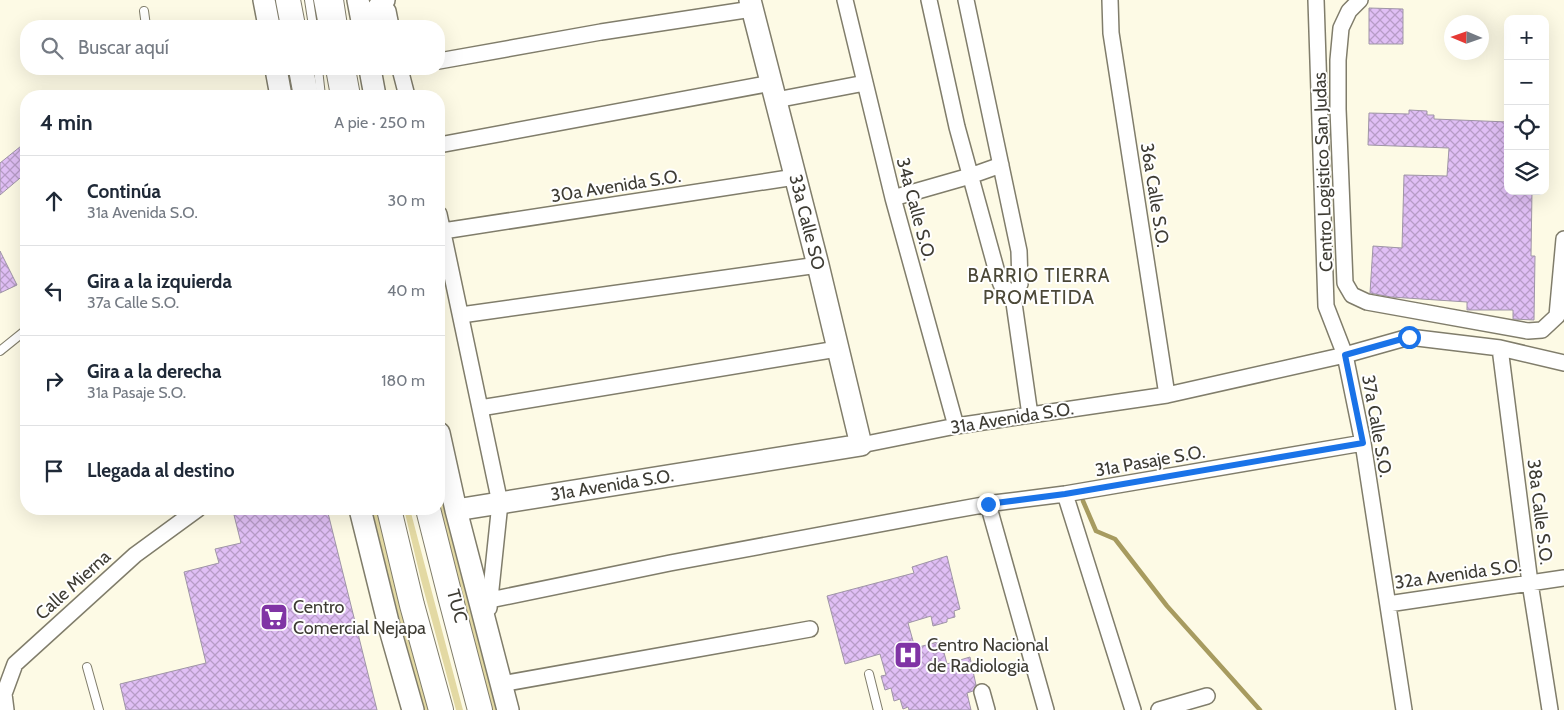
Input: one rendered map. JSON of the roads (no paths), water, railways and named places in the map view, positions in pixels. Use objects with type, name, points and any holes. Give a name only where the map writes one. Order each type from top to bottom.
[{"type":"main road","points":[[288,0],[292,20]]},
{"type":"main road","points":[[331,0],[334,20]]},
{"type":"main road","points":[[303,75],[307,90]]},
{"type":"main road","points":[[344,75],[347,90]]},
{"type":"main road","points":[[390,515],[412,605],[441,710]]},
{"type":"main road","points":[[430,515],[480,710]]},
{"type":"street","points":[[264,0],[268,20]]},
{"type":"street","points":[[358,0],[362,20]]},
{"type":"street","name":"34a Calle S.O.","points":[[844,0],[893,198],[956,426]]},
{"type":"street","points":[[929,0],[970,176],[998,276],[1001,284],[1012,296],[1030,415]]},
{"type":"street","points":[[966,0],[1019,257],[1020,284],[1012,296]]},
{"type":"street","name":"36a Calle S.O.","points":[[1110,0],[1111,33],[1167,395]]},
{"type":"street","name":"37a Calle S.O.","points":[[1316,0],[1326,306],[1345,355],[1363,443],[1404,710]]},
{"type":"street","name":"Centro Logistico San Judas","points":[[1360,0],[1348,11],[1341,28],[1338,60],[1338,119],[1345,283],[1352,295],[1367,302],[1528,331],[1542,330],[1557,316],[1564,239]]},
{"type":"street","points":[[371,20],[383,1],[390,20]]},
{"type":"street","points":[[445,61],[751,4]]},
{"type":"street","name":"33a Calle SO","points":[[751,4],[818,265],[861,445]]},
{"type":"street","points":[[277,75],[280,90]]},
{"type":"street","points":[[371,75],[374,90]]},
{"type":"street","points":[[402,75],[405,90]]},
{"type":"street","points":[[445,144],[774,92],[865,83]]},
{"type":"street","points":[[893,198],[1001,165]]},
{"type":"street","name":"30a Avenida S.O.","points":[[445,232],[795,177]]},
{"type":"street","points":[[445,241],[500,502],[486,625]]},
{"type":"street","points":[[461,315],[818,265]]},
{"type":"street","name":"31a Avenida S.O.","points":[[456,510],[861,445],[956,426],[1167,395],[1345,355],[1409,337],[1500,348],[1564,363]]},
{"type":"street","points":[[480,408],[837,348]]},
{"type":"street","name":"38a Calle S.O.","points":[[1500,348],[1530,583],[1550,710]]},
{"type":"street","name":"31a Pasaje S.O.","points":[[490,600],[670,563],[988,504],[1065,494],[1363,443]]},
{"type":"street","points":[[445,466],[508,710]]},
{"type":"street","points":[[1065,494],[1133,710]]},
{"type":"street","points":[[988,504],[1046,710]]},
{"type":"street","name":"Calle Mierna","points":[[7,709],[4,694],[15,664],[135,554],[184,515]]},
{"type":"street","points":[[361,515],[389,626],[413,710]]},
{"type":"street","name":"32a Avenida S.O.","points":[[1388,604],[1564,578]]},
{"type":"street","points":[[500,684],[810,629]]},
{"type":"street","points":[[982,692],[986,710]]},
{"type":"street","points":[[1159,710],[1207,696]]},
{"type":"lane","points":[[309,0],[312,20]]},
{"type":"lane","points":[[318,0],[322,20]]},
{"type":"lane","points":[[144,11],[145,20]]},
{"type":"lane","points":[[311,90],[316,75]]},
{"type":"lane","points":[[331,75],[335,90]]},
{"type":"lane","points":[[0,351],[20,335]]},
{"type":"lane","points":[[87,666],[98,710]]},
{"type":"lane","points":[[868,674],[878,710]]},
{"type":"waterway","points":[[1083,501],[1096,531],[1115,539],[1167,606],[1260,710]]},
{"type":"place","name":"Centro Comercial Nejapa","points":[[274,617]]},
{"type":"place","name":"Centro Nacional de Radiologia","points":[[908,655]]},
{"type":"district","name":"BARRIO TIERRA PROMETIDA","points":[[1039,286]]}]
